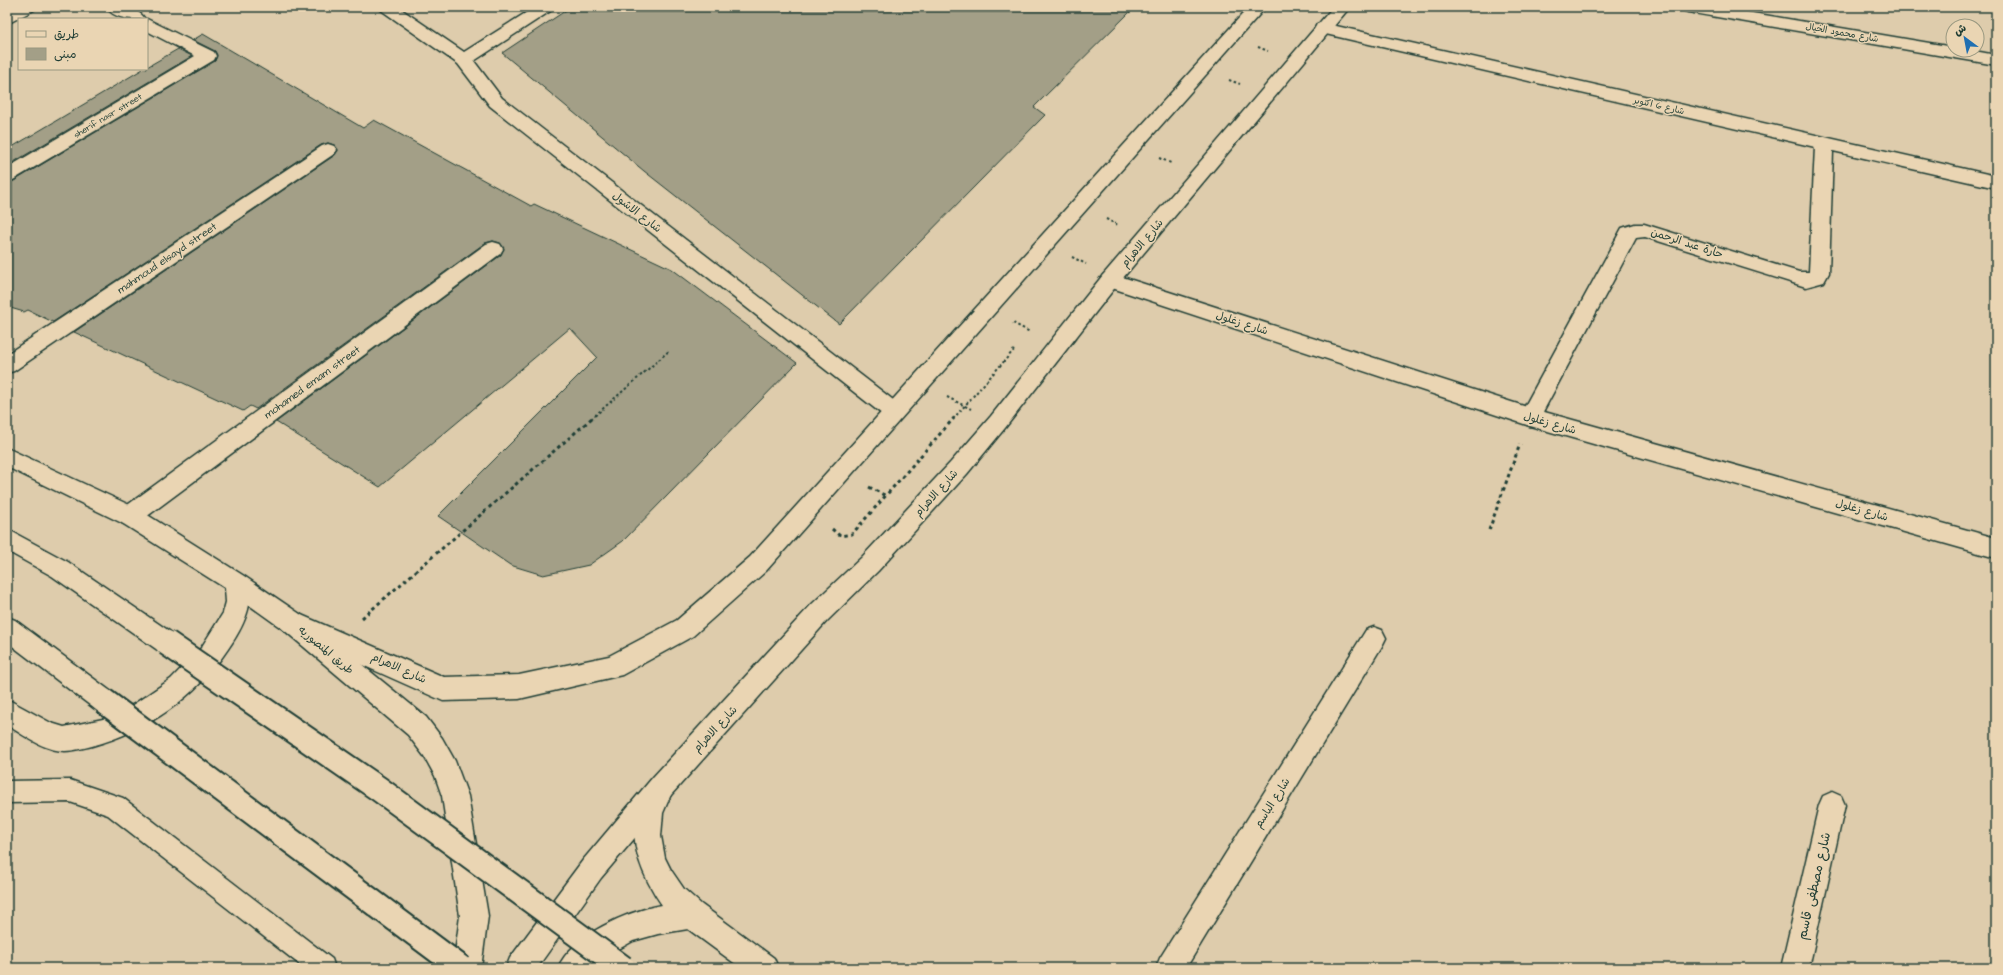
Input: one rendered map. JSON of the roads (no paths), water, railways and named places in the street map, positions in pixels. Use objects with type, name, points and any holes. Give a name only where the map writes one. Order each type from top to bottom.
[{"type":"street","points":[[7,19],[28,7]]},
{"type":"street","points":[[114,7],[135,18]]},
{"type":"street","name":"شارع الاشول","points":[[387,7],[464,60],[496,102],[894,412]]},
{"type":"street","points":[[464,60],[546,7]]},
{"type":"street","name":"شارع الاهرام","points":[[292,622],[443,688],[518,687],[613,667],[685,628],[758,564],[1258,7]]},
{"type":"street","name":"شارع الاهرام","points":[[520,968],[592,869],[662,786],[819,613],[870,564],[916,515],[998,422],[1110,280],[1342,7]]},
{"type":"street","name":"شارع محمود الخيال","points":[[1688,7],[1996,60]]},
{"type":"street","name":"sherif nasr street","points":[[7,176],[208,56],[148,25]]},
{"type":"street","name":"شارع 6 اكتوبر","points":[[1323,28],[1824,144],[1996,182]]},
{"type":"street","name":"حارة عبد الرحمن","points":[[1530,417],[1629,233],[1633,231],[1647,231],[1799,279],[1806,280],[1816,277],[1819,273],[1824,144]]},
{"type":"street","name":"mahmoud elsayd street","points":[[7,365],[328,150]]},
{"type":"street","name":"mohamed emam street","points":[[130,516],[493,249]]},
{"type":"street","name":"شارع زغلول","points":[[1110,280],[1530,417],[1996,548]]},
{"type":"street","name":"طريق المنصوريه","points":[[7,458],[130,516],[236,583],[292,622],[417,726],[433,747],[446,770],[455,796],[474,916],[466,968]]},
{"type":"street","points":[[7,539],[60,569],[378,789],[623,968]]},
{"type":"street","points":[[7,711],[32,727],[63,739],[99,731],[121,724],[149,709],[174,691],[197,671],[215,649],[229,627],[238,605],[236,583]]},
{"type":"street","points":[[7,628],[461,968]]},
{"type":"street","name":"شارع الباسم","points":[[1170,968],[1374,638]]},
{"type":"street","points":[[662,786],[650,812],[648,836],[652,859],[661,880],[674,899],[692,915],[764,968]]},
{"type":"street","name":"شارع مصطفى قاسم","points":[[1795,968],[1832,805]]},
{"type":"street","points":[[572,968],[606,939],[634,925],[663,917],[692,915]]},
{"type":"lane","points":[[7,792],[70,791],[115,806],[323,968]]}]
